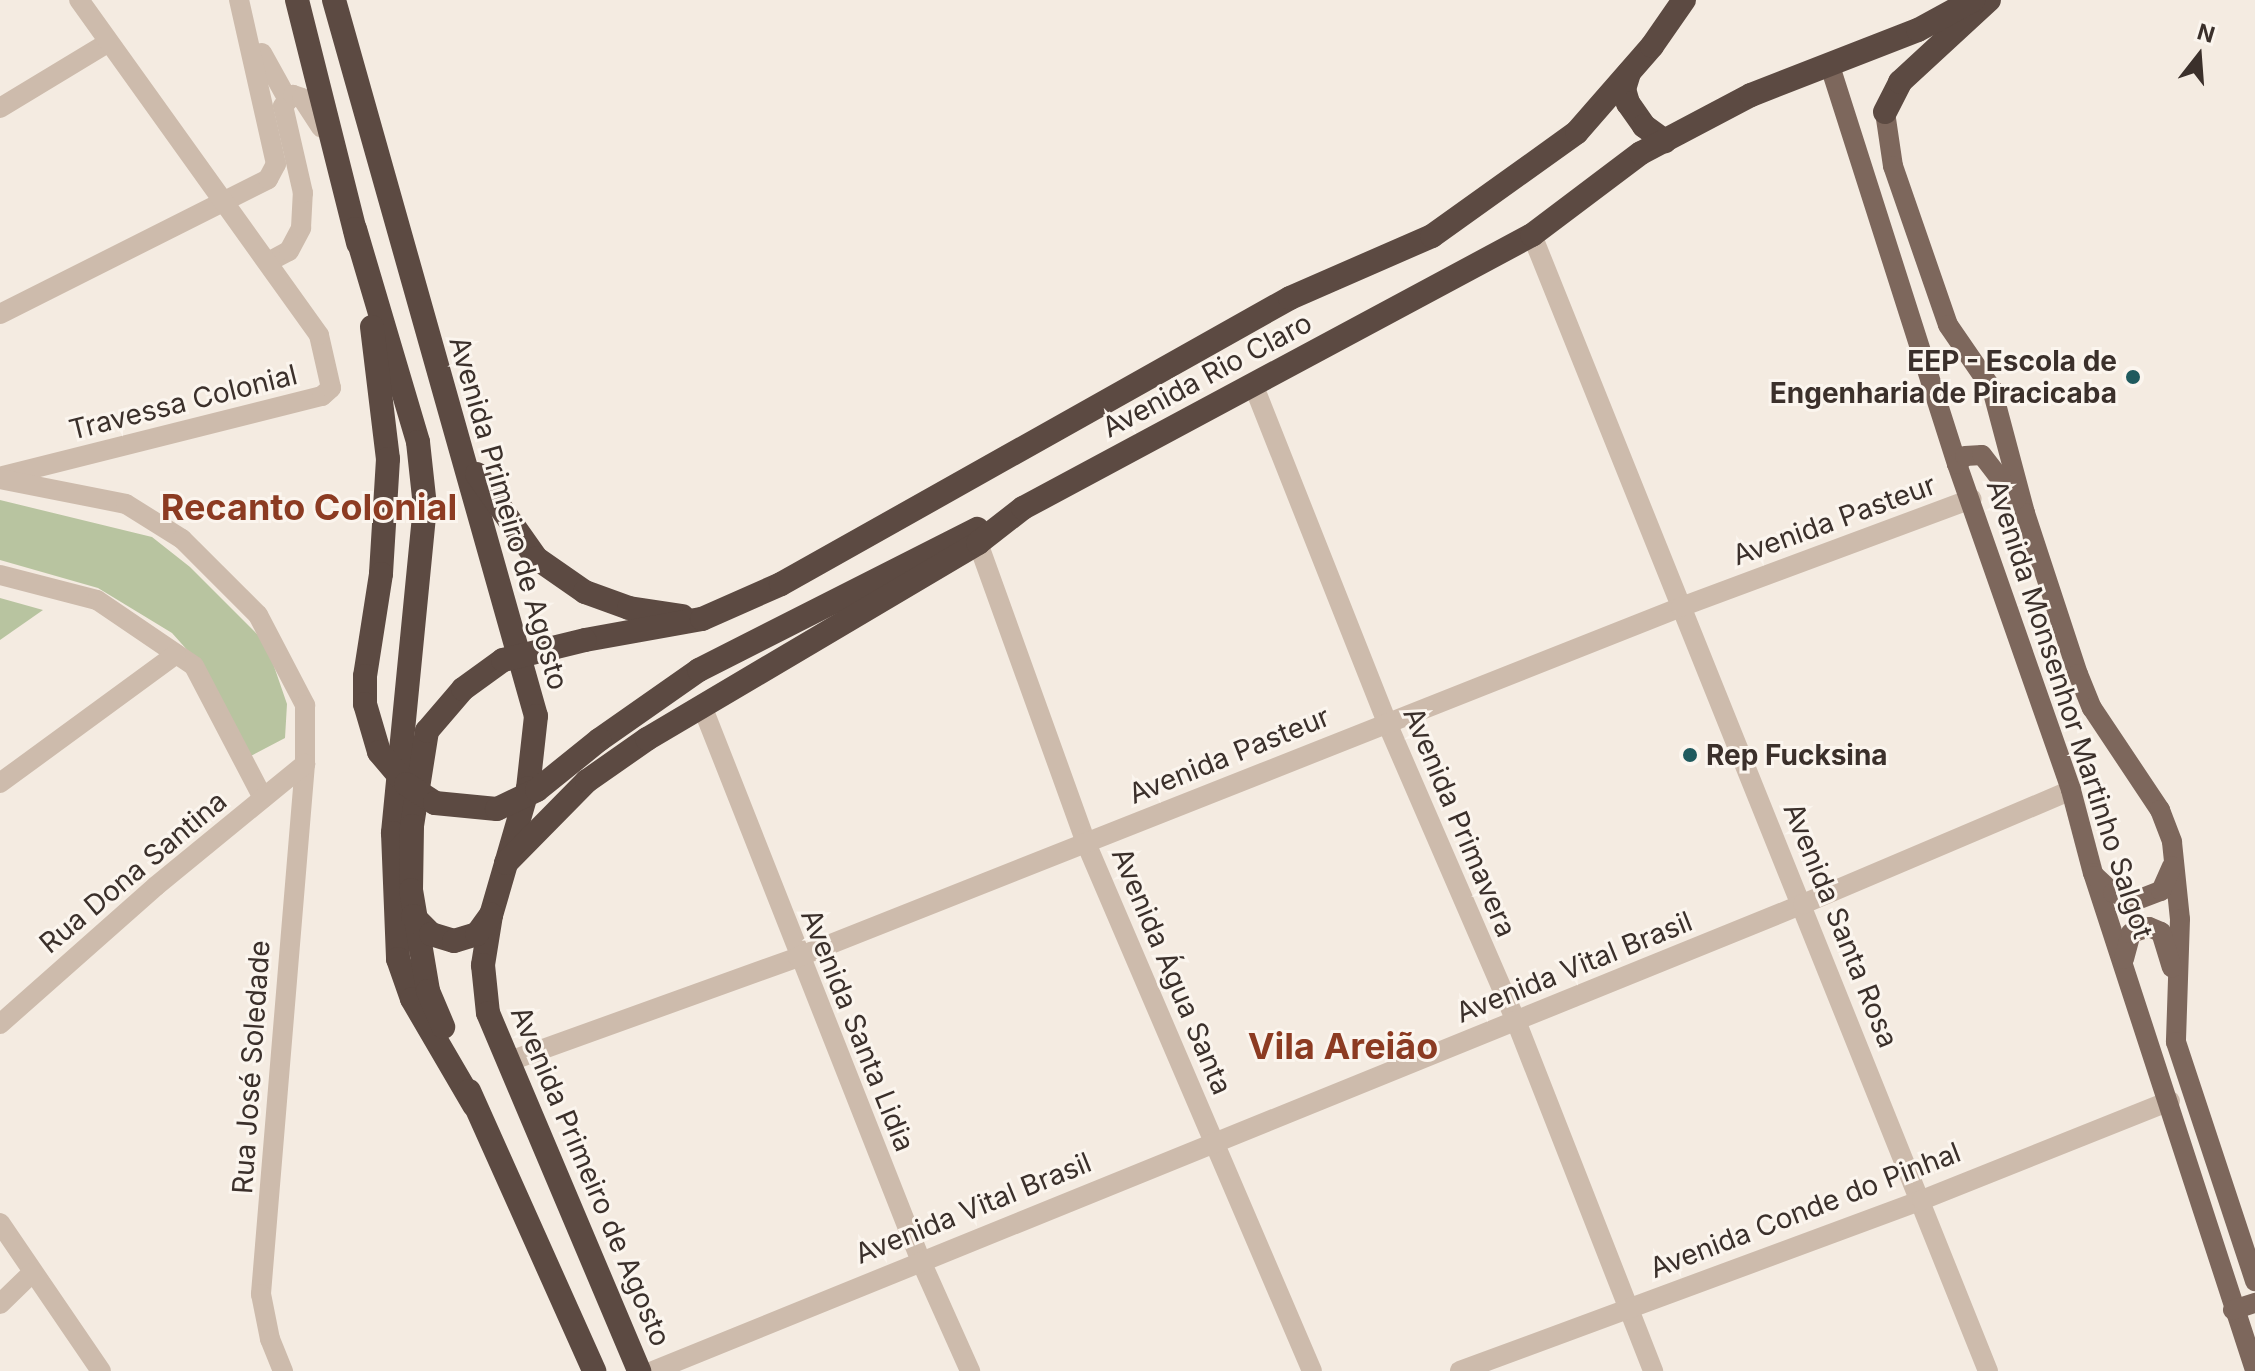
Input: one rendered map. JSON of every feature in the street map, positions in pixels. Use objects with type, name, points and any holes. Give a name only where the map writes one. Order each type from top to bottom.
[{"type":"highway","points":[[297,0],[355,229],[381,377],[388,459],[381,574],[365,676],[365,704],[379,752],[406,784],[435,803],[497,809],[537,790],[599,740],[699,670],[925,551],[1023,508]]},
{"type":"highway","name":"Avenida Primeiro de Agosto","points":[[334,0],[536,716],[528,788],[491,915],[483,965],[488,1013],[639,1371]]},
{"type":"highway","name":"Avenida Rio Claro","points":[[413,916],[412,826],[427,731],[463,689],[503,660],[585,640],[702,619],[862,540],[1290,298],[1432,236],[1577,132],[1629,73],[1684,0]]},
{"type":"highway","points":[[1885,112],[1897,68],[1930,0]]},
{"type":"highway","points":[[1918,30],[1950,0]]},
{"type":"highway","name":"Avenida Rio Claro","points":[[506,863],[587,781],[702,706],[978,543],[1023,508],[1532,235],[1665,141],[1751,95],[1918,30],[1973,0]]},
{"type":"highway","points":[[1885,112],[1900,82],[1989,0]]},
{"type":"highway","points":[[1629,73],[1624,89],[1628,103],[1644,126],[1665,141]]},
{"type":"highway","points":[[355,229],[415,429],[425,506],[393,833],[398,959],[412,999],[474,1105]]},
{"type":"highway","points":[[456,437],[494,505],[536,558],[585,592],[629,608],[702,619]]},
{"type":"highway","points":[[413,916],[431,934],[454,941],[477,934],[491,915]]},
{"type":"highway","points":[[413,916],[428,991],[474,1105],[594,1371]]},
{"type":"main road","name":"Avenida Monsenhor Martinho Salgot","points":[[1830,66],[1957,464],[1972,499],[2071,790],[2093,873],[2124,959],[2233,1310],[2255,1370]]},
{"type":"main road","name":"Avenida Monsenhor Martinho Salgot","points":[[1885,112],[1884,132],[1908,211],[1948,325],[1992,389],[2025,513],[2092,708],[2160,810],[2172,842],[2180,919],[2174,991],[2176,1042],[2255,1281]]},
{"type":"main road","points":[[1957,464],[1965,456],[1982,455],[1995,467],[2025,513]]},
{"type":"main road","points":[[2093,873],[2113,893],[2137,900],[2161,891],[2172,864]]},
{"type":"main road","points":[[2124,959],[2131,933],[2149,927],[2161,932],[2170,955],[2174,991]]},
{"type":"main road","points":[[2233,1310],[2255,1303]]},
{"type":"street","points":[[79,0],[270,261],[289,251],[301,228],[303,193],[283,106],[293,95],[310,103],[341,169]]},
{"type":"street","points":[[0,314],[229,203],[268,179],[276,164],[239,0]]},
{"type":"street","points":[[248,29],[288,100]]},
{"type":"street","points":[[0,108],[109,42]]},
{"type":"street","points":[[268,179],[292,182],[303,193]]},
{"type":"street","name":"Avenida Santa Rosa","points":[[1532,235],[1922,1200],[1988,1371]]},
{"type":"street","name":"Travessa Colonial","points":[[0,478],[322,396],[331,388],[331,374],[319,335],[270,261]]},
{"type":"street","name":"Avenida Primavera","points":[[1253,384],[1387,723],[1516,1021],[1653,1371]]},
{"type":"street","name":"Rua José Soledade","points":[[0,478],[126,504],[182,539],[258,615],[291,670],[305,705],[305,764],[261,1294],[270,1339],[283,1371]]},
{"type":"street","name":"Avenida Pasteur","points":[[507,1062],[798,957],[1681,607],[1972,499]]},
{"type":"street","name":"Avenida Água Santa","points":[[978,543],[1086,843],[1312,1371]]},
{"type":"street","points":[[0,575],[97,600],[194,666],[263,798]]},
{"type":"street","points":[[0,783],[176,654]]},
{"type":"street","name":"Avenida Santa Lidia","points":[[702,706],[798,957],[920,1259],[970,1371]]},
{"type":"street","name":"Rua Dona Santina","points":[[0,1024],[305,764]]},
{"type":"street","name":"Avenida Vital Brasil","points":[[653,1371],[920,1259],[1803,904],[2071,790]]},
{"type":"street","name":"Avenida Conde do Pinhal","points":[[1460,1371],[1922,1200],[2170,1101]]},
{"type":"street","points":[[0,1223],[101,1371]]},
{"type":"street","points":[[0,1304],[32,1273]]},
{"type":"green space","points":[[0,500],[152,537],[190,567],[266,643],[287,704],[285,738],[247,758],[198,662],[172,633],[98,588],[0,560]]},
{"type":"green space","points":[[0,598],[43,610],[0,640]]},
{"type":"place","name":"EEP - Escola de Engenharia de Piracicaba","points":[[2133,377]]},
{"type":"place","name":"Rep Fucksina","points":[[1690,755]]},
{"type":"district","name":"Recanto Colonial","points":[[309,508]]},
{"type":"district","name":"Vila Areião","points":[[1343,1047]]}]
